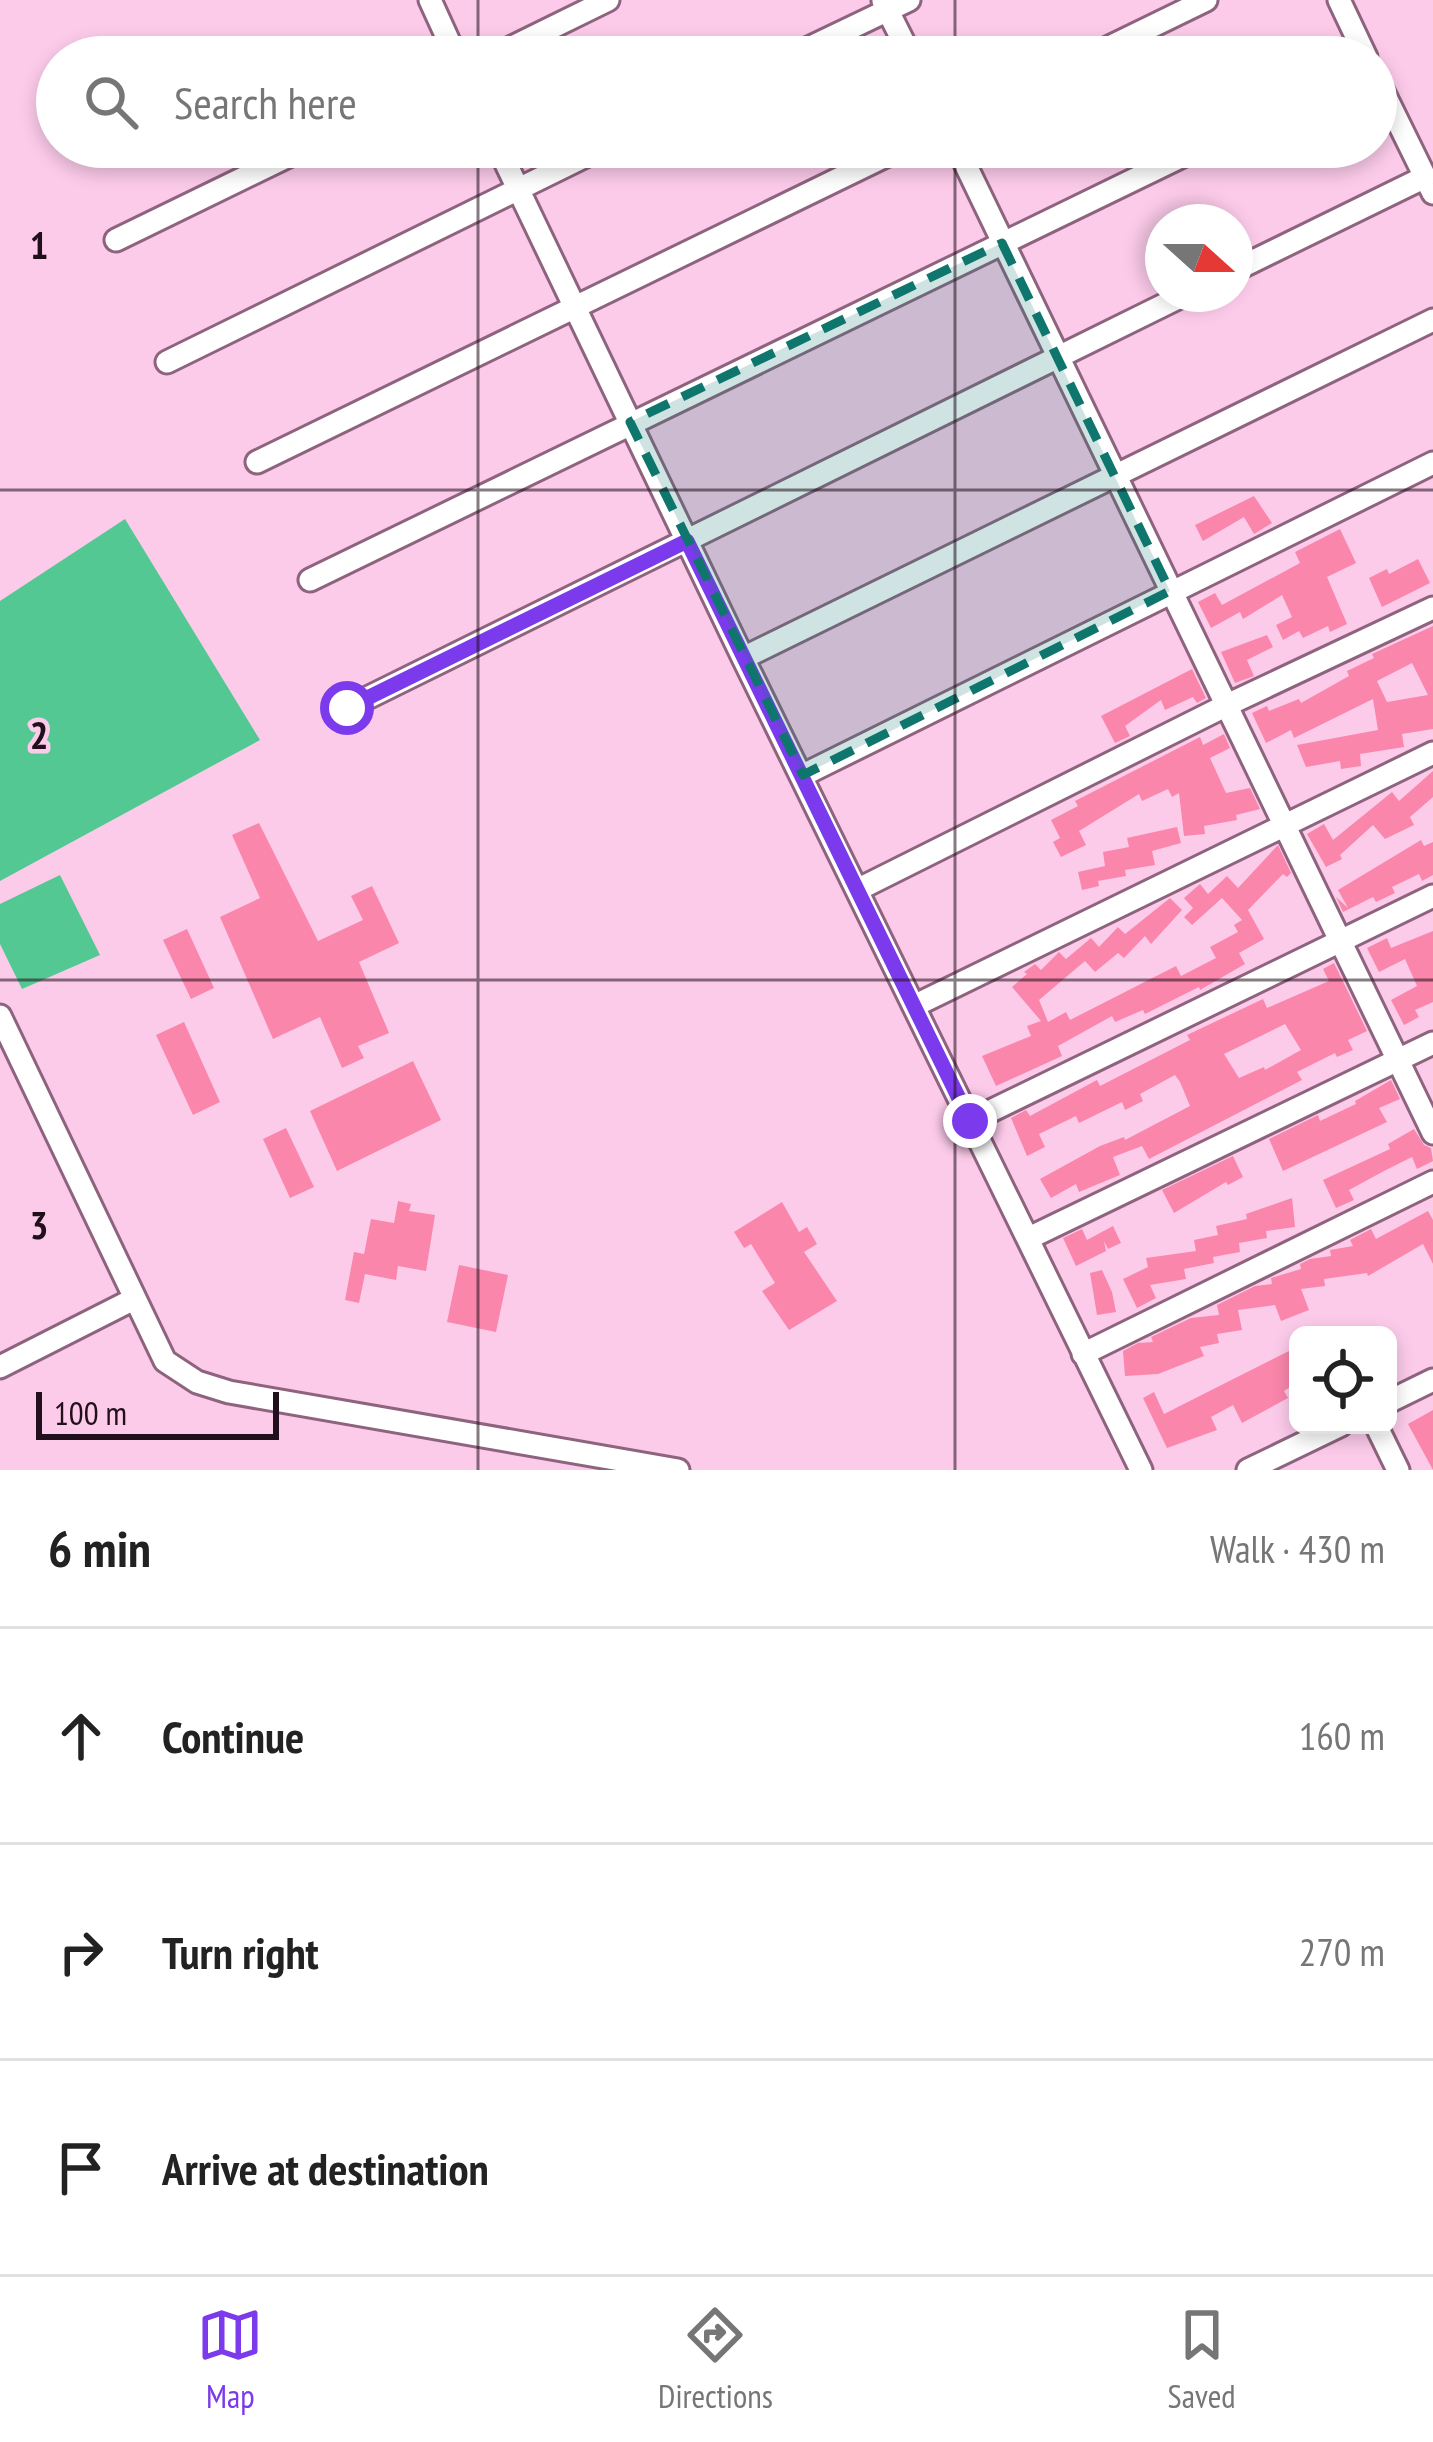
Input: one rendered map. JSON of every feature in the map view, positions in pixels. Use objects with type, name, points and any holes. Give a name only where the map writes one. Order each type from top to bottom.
[{"type":"street","points":[[430,0],[446,36]]},
{"type":"street","points":[[534,36],[608,0]]},
{"type":"street","points":[[828,36],[885,5],[908,0]]},
{"type":"street","points":[[1132,36],[1206,0]]},
{"type":"street","points":[[1339,0],[1356,36]]},
{"type":"street","points":[[885,5],[900,36]]},
{"type":"street","points":[[1253,262],[1429,185],[1397,119]]},
{"type":"street","points":[[116,240],[264,168]]},
{"type":"street","points":[[508,168],[1142,1470]]},
{"type":"street","points":[[167,362],[560,168]]},
{"type":"street","points":[[257,461],[861,168]]},
{"type":"street","points":[[967,168],[1433,1133]]},
{"type":"street","points":[[310,580],[1157,168]]},
{"type":"street","points":[[347,708],[1150,312]]},
{"type":"street","points":[[743,658],[1433,320]]},
{"type":"street","points":[[803,776],[1433,464]]},
{"type":"street","points":[[859,889],[1433,608]]},
{"type":"street","points":[[916,1005],[1433,753]]},
{"type":"street","points":[[970,1121],[1433,896]]},
{"type":"street","points":[[0,1016],[165,1360],[197,1382],[229,1392],[678,1470]]},
{"type":"street","points":[[1029,1238],[1433,1043]]},
{"type":"street","points":[[1083,1354],[1433,1183]]},
{"type":"street","points":[[0,1367],[134,1299]]},
{"type":"street","points":[[1397,1398],[1433,1381]]},
{"type":"street","points":[[1252,1469],[1323,1434]]},
{"type":"street","points":[[1380,1434],[1398,1470]]},
{"type":"highlighted area","points":[[1002,243],[1170,591],[803,775],[630,422]]},
{"type":"green space","points":[[125,519],[260,740],[0,881],[0,601]]},
{"type":"green space","points":[[60,875],[100,955],[22,989],[0,944],[0,904]]},
{"type":"building","points":[[1254,496],[1272,523],[1254,534],[1244,517],[1203,541],[1195,525]]},
{"type":"building","points":[[1340,529],[1356,563],[1327,577],[1347,624],[1330,632],[1328,626],[1303,638],[1299,631],[1283,640],[1276,625],[1292,617],[1282,595],[1243,619],[1240,612],[1211,628],[1198,602],[1215,593],[1222,605],[1300,563],[1295,552]]},
{"type":"building","points":[[1418,559],[1430,583],[1382,607],[1369,578]]},
{"type":"building","points":[[1433,626],[1433,729],[1402,734],[1404,747],[1360,754],[1361,766],[1341,769],[1340,761],[1306,767],[1297,745],[1378,730],[1373,699],[1294,738],[1291,730],[1266,743],[1252,713],[1299,699],[1301,703],[1349,676],[1347,671],[1374,658],[1372,654]],"holes":[[[1412,663],[1428,695],[1387,702],[1377,681]]]},
{"type":"building","points":[[1267,635],[1273,647],[1247,660],[1254,676],[1235,683],[1221,652]]},
{"type":"building","points":[[1192,669],[1206,698],[1197,703],[1193,697],[1165,710],[1161,700],[1125,726],[1130,736],[1115,743],[1101,716]]},
{"type":"building","points":[[1224,734],[1230,748],[1210,758],[1226,793],[1250,788],[1260,809],[1236,815],[1237,820],[1204,826],[1205,834],[1184,836],[1179,793],[1172,797],[1168,789],[1142,801],[1139,794],[1079,831],[1086,845],[1061,857],[1053,842],[1060,838],[1051,820],[1078,806],[1075,801],[1200,737],[1203,745]]},
{"type":"building","points":[[1433,771],[1433,797],[1410,817],[1414,825],[1385,839],[1373,825],[1340,855],[1342,859],[1326,867],[1307,834],[1324,824],[1333,840],[1392,792],[1399,801]]},
{"type":"building","points":[[259,823],[318,941],[363,920],[351,896],[372,886],[399,943],[359,962],[389,1033],[358,1046],[364,1058],[342,1068],[320,1017],[273,1039],[220,917],[260,898],[232,835]]},
{"type":"building","points":[[1177,827],[1181,843],[1152,851],[1155,865],[1125,870],[1126,876],[1098,881],[1099,886],[1082,890],[1078,872],[1105,866],[1103,852],[1129,847],[1127,838]]},
{"type":"building","points":[[1421,840],[1424,846],[1433,842],[1433,875],[1422,881],[1419,874],[1392,887],[1395,893],[1376,902],[1373,897],[1343,912],[1336,897],[1348,908],[1338,890]]},
{"type":"building","points":[[1278,845],[1291,873],[1283,874],[1248,910],[1264,939],[1239,953],[1245,964],[1145,1014],[1143,1010],[1115,1022],[1112,1016],[1058,1046],[1062,1056],[996,1086],[982,1056],[1031,1036],[1027,1026],[1041,1021],[1012,987],[1027,974],[1024,972],[1035,964],[1041,970],[1059,952],[1066,959],[1091,938],[1099,947],[1118,927],[1125,934],[1170,898],[1182,910],[1151,944],[1145,936],[1124,958],[1118,953],[1095,972],[1085,961],[1039,1000],[1048,1022],[1066,1012],[1070,1020],[1176,966],[1181,976],[1216,958],[1210,947],[1238,932],[1234,925],[1242,920],[1222,898],[1192,925],[1184,917],[1193,908],[1184,898],[1200,884],[1208,894],[1227,876],[1238,888]]},
{"type":"building","points":[[187,929],[214,988],[191,999],[163,940]]},
{"type":"building","points":[[1433,931],[1433,1002],[1415,1010],[1419,1017],[1404,1025],[1391,1000],[1417,986],[1405,959],[1379,972],[1367,948],[1387,938],[1391,948]]},
{"type":"building","points":[[1334,963],[1367,1031],[1348,1040],[1353,1050],[1337,1057],[1335,1053],[1297,1072],[1302,1080],[1149,1159],[1142,1146],[1113,1157],[1120,1175],[1079,1192],[1076,1184],[1051,1198],[1040,1179],[1190,1106],[1180,1082],[1175,1075],[1140,1094],[1143,1101],[1125,1110],[1122,1102],[1079,1123],[1076,1116],[1039,1134],[1045,1147],[1027,1156],[1011,1118],[1026,1110],[1030,1116],[1097,1080],[1100,1086],[1190,1040],[1187,1035],[1263,999],[1267,1008],[1329,981],[1323,969]],"holes":[[[1285,1024],[1301,1050],[1239,1078],[1224,1054]]]},
{"type":"building","points":[[184,1022],[220,1102],[193,1115],[156,1035]]},
{"type":"building","points":[[413,1061],[441,1120],[337,1171],[310,1111]]},
{"type":"building","points":[[1391,1080],[1400,1099],[1379,1108],[1387,1122],[1283,1171],[1269,1139],[1318,1115],[1320,1121],[1356,1104]]},
{"type":"building","points":[[286,1128],[314,1187],[290,1198],[263,1139]]},
{"type":"building","points":[[1414,1129],[1431,1148],[1433,1161],[1417,1169],[1412,1157],[1349,1190],[1354,1200],[1336,1208],[1323,1180],[1390,1149],[1388,1144]]},
{"type":"building","points":[[1233,1156],[1243,1177],[1174,1213],[1162,1190]]},
{"type":"building","points":[[1292,1198],[1295,1227],[1266,1231],[1267,1238],[1239,1243],[1240,1252],[1184,1269],[1186,1279],[1150,1285],[1156,1298],[1137,1308],[1123,1279],[1148,1267],[1146,1258],[1196,1251],[1194,1240],[1218,1235],[1216,1226],[1247,1219],[1246,1214]]},
{"type":"building","points":[[398,1201],[411,1204],[409,1211],[435,1215],[426,1271],[398,1266],[396,1280],[365,1274],[359,1303],[345,1300],[354,1252],[364,1254],[371,1219],[394,1223]]},
{"type":"building","points":[[782,1202],[799,1232],[807,1227],[817,1244],[804,1252],[837,1301],[789,1330],[762,1291],[775,1283],[751,1244],[744,1248],[734,1232]]},
{"type":"building","points":[[1428,1211],[1433,1220],[1433,1264],[1423,1244],[1368,1276],[1324,1279],[1325,1286],[1301,1289],[1309,1310],[1281,1321],[1275,1305],[1238,1310],[1242,1330],[1217,1334],[1219,1343],[1200,1347],[1204,1356],[1158,1374],[1125,1376],[1123,1351],[1153,1342],[1151,1337],[1191,1318],[1219,1315],[1217,1305],[1255,1286],[1272,1284],[1271,1278],[1301,1269],[1300,1264],[1310,1259],[1331,1256],[1330,1250],[1353,1246],[1350,1240],[1371,1229],[1376,1239]]},
{"type":"building","points":[[1113,1226],[1121,1243],[1108,1249],[1104,1241],[1106,1251],[1076,1266],[1063,1238],[1082,1229],[1087,1240]]},
{"type":"building","points":[[459,1265],[508,1275],[496,1332],[447,1322]]},
{"type":"building","points":[[1102,1270],[1116,1312],[1097,1315],[1090,1273]]},
{"type":"building","points":[[1289,1351],[1289,1388],[1284,1391],[1288,1398],[1242,1423],[1233,1405],[1211,1417],[1217,1430],[1167,1448],[1143,1398],[1154,1392],[1164,1414]]},
{"type":"building","points":[[1433,1410],[1433,1470],[1408,1424]]},
{"type":"route","points":[[347,708],[687,541],[970,1121]]}]
